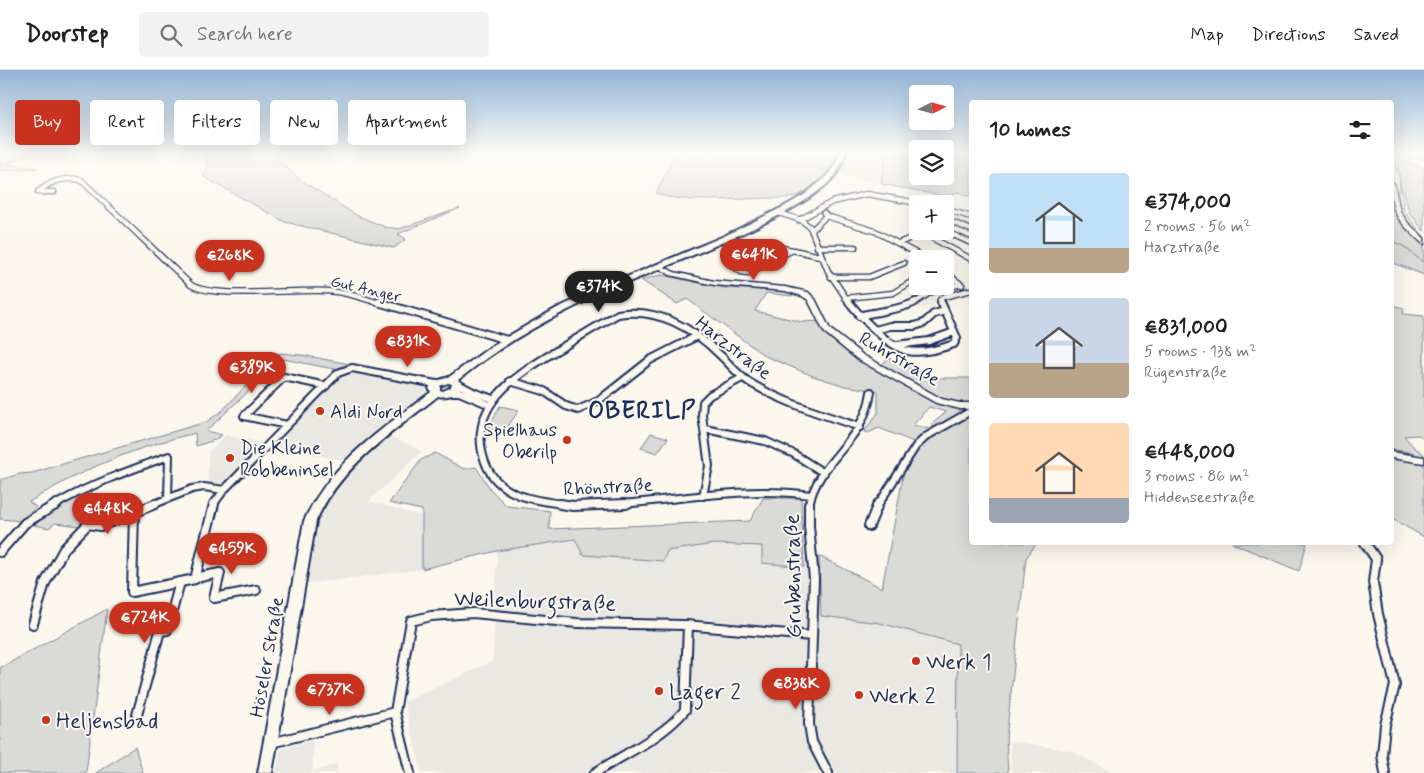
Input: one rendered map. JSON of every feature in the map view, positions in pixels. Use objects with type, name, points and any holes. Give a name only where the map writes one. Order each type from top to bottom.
[{"type":"main road","points":[[454,382],[456,387],[450,392],[437,388],[444,380],[454,382],[507,340],[580,301],[643,275],[664,269],[779,213],[822,185]]},
{"type":"main road","points":[[1394,198],[1397,212],[1424,242]]},
{"type":"main road","name":"Ruhrstraße","points":[[664,269],[672,274],[714,283],[785,289],[805,294],[811,299],[828,330],[860,357],[939,401],[969,408]]},
{"type":"main road","name":"Höseler Straße","points":[[266,773],[310,521],[314,509],[325,491],[352,462],[437,388]]},
{"type":"main road","points":[[1394,455],[1424,460]]},
{"type":"street","name":"Gut Anger","points":[[47,185],[38,192],[54,192]]},
{"type":"street","name":"Gut Anger","points":[[86,185],[191,285],[199,290],[223,292],[324,291],[346,293],[507,340]]},
{"type":"street","points":[[799,220],[832,202],[867,194],[909,201]]},
{"type":"street","points":[[816,210],[826,214],[826,216],[870,230],[911,250]]},
{"type":"street","points":[[954,212],[969,216]]},
{"type":"street","points":[[779,213],[807,224],[812,230],[820,256],[831,277],[859,316],[896,345],[908,351],[946,347],[957,341],[940,300],[943,297],[969,290]]},
{"type":"street","points":[[812,230],[826,216]]},
{"type":"street","points":[[954,223],[969,229]]},
{"type":"street","points":[[954,235],[969,242]]},
{"type":"street","points":[[899,243],[909,239]]},
{"type":"street","points":[[939,240],[969,257]]},
{"type":"street","points":[[817,247],[855,247]]},
{"type":"street","points":[[793,250],[748,273],[740,272],[729,263],[730,259],[737,256],[782,248],[793,250],[820,256]]},
{"type":"street","points":[[831,277],[874,278],[904,263]]},
{"type":"street","points":[[954,279],[969,289]]},
{"type":"street","points":[[845,298],[893,293],[909,283]]},
{"type":"street","points":[[859,316],[880,310],[909,306],[931,292],[961,284]]},
{"type":"street","name":"Harzstraße","points":[[492,402],[510,381],[520,373],[624,312],[640,311],[673,321],[697,336],[715,350],[742,378],[771,395],[860,427]]},
{"type":"street","points":[[876,330],[890,326],[915,326],[924,323],[934,314],[945,311]]},
{"type":"street","points":[[896,345],[929,342],[954,332]]},
{"type":"street","points":[[510,381],[544,391],[566,406],[578,410],[599,400],[650,360],[697,336]]},
{"type":"street","points":[[195,579],[213,504],[224,490],[340,372],[352,368],[437,388]]},
{"type":"street","points":[[287,426],[244,416],[284,377],[326,386]]},
{"type":"street","points":[[703,496],[709,466],[702,415],[703,402],[710,395],[742,378]]},
{"type":"street","points":[[454,382],[492,402]]},
{"type":"street","points":[[450,392],[459,392],[492,402]]},
{"type":"street","name":"Grubenstraße","points":[[828,773],[812,742],[809,724],[814,557],[808,517],[811,495],[824,473],[860,427],[869,408],[871,392]]},
{"type":"street","name":"Rhönstraße","points":[[492,402],[481,427],[480,449],[482,459],[491,477],[498,484],[519,497],[533,502],[585,506],[761,493],[811,495]]},
{"type":"street","points":[[869,526],[878,506],[916,446],[927,436],[969,409]]},
{"type":"street","points":[[705,429],[765,442],[794,454],[824,473]]},
{"type":"street","points":[[0,552],[25,523],[76,493],[126,471],[169,456],[168,498]]},
{"type":"street","points":[[33,624],[45,583],[64,549],[88,524],[101,526],[168,498],[204,487],[224,490]]},
{"type":"street","points":[[134,512],[132,592],[220,573],[214,598],[256,590]]},
{"type":"street","points":[[1366,545],[1376,559],[1373,582],[1378,614],[1395,685],[1385,725],[1382,747],[1385,773]]},
{"type":"street","points":[[137,715],[160,631],[167,630],[180,582]]},
{"type":"street","name":"Weilenburgstraße","points":[[410,773],[395,712],[411,621],[427,616],[469,614],[577,623],[688,625],[812,636]]},
{"type":"street","points":[[595,773],[680,718],[687,702],[688,625]]},
{"type":"street","points":[[271,743],[395,712]]},
{"type":"shaded area","points":[[218,185],[308,185],[356,215],[385,227],[399,229],[460,208],[398,234],[406,239],[394,248],[285,222]]},
{"type":"shaded area","points":[[660,185],[813,185],[800,195],[787,198],[693,200],[678,199],[656,193]]},
{"type":"shaded area","points":[[885,185],[969,185],[969,196],[958,192],[939,195]]},
{"type":"shaded area","points":[[1400,185],[1424,185],[1424,231],[1409,212],[1404,191],[1400,191]]},
{"type":"shaded area","points":[[1394,206],[1402,222],[1424,245],[1424,275],[1394,263]]},
{"type":"shaded area","points":[[661,275],[725,288],[794,292],[792,296],[766,293],[755,311],[802,322],[821,321],[827,330],[876,370],[889,358],[929,378],[969,378],[969,403],[967,403],[969,405],[969,545],[1036,545],[1026,558],[1006,738],[1008,773],[957,773],[958,644],[880,623],[821,616],[819,556],[882,588],[908,450],[956,422],[938,431],[931,425],[946,412],[929,407],[913,425],[933,430],[916,443],[879,428],[868,433],[864,432],[878,413],[878,391],[845,386],[813,376],[765,356],[687,299],[677,304],[641,280]]},
{"type":"shaded area","points":[[1394,306],[1404,308],[1403,314],[1424,316],[1424,440],[1419,435],[1404,436],[1415,448],[1424,454],[1424,458],[1394,453]]},
{"type":"shaded area","points":[[281,353],[382,370],[356,366],[339,370],[283,359],[206,431],[222,435],[215,440],[196,446],[195,433],[151,445],[88,470],[48,490],[29,502],[36,507],[21,521],[0,519],[0,480],[19,474],[32,473],[206,422],[222,411],[275,355]]},
{"type":"shaded area","points":[[346,372],[424,386],[426,391],[347,461],[273,447]]},
{"type":"shaded area","points":[[500,406],[519,410],[508,426],[513,427],[508,433],[488,429]]},
{"type":"shaded area","points":[[651,433],[668,438],[657,453],[641,448]]},
{"type":"shaded area","name":"Die Kleine Robbeninsel","points":[[226,435],[267,444],[226,485],[208,483],[208,453]]},
{"type":"shaded area","points":[[390,436],[422,451],[369,501],[417,515],[588,537],[794,540],[962,636],[960,773],[422,773],[404,702],[493,661],[497,551],[422,569],[306,584],[319,510],[330,492],[349,471]]},
{"type":"shaded area","points":[[435,453],[464,469],[476,467],[491,490],[507,506],[550,511],[549,529],[750,521],[763,498],[801,498],[804,567],[762,563],[762,546],[714,544],[667,551],[663,561],[583,555],[575,539],[497,551],[422,569],[422,510],[389,503],[421,460]]},
{"type":"shaded area","points":[[1394,459],[1424,463],[1424,537],[1394,521]]},
{"type":"shaded area","points":[[90,490],[110,518],[103,522],[91,517],[80,526],[55,523],[49,528],[34,525],[55,510]]},
{"type":"shaded area","points":[[1237,545],[1306,545],[1299,571]]},
{"type":"shaded area","name":"Heljensbad","points":[[107,609],[86,773],[0,773],[0,668]]},
{"type":"shaded area","points":[[313,740],[313,772],[337,764],[337,773],[276,773],[281,749]]},
{"type":"shaded area","points":[[1010,741],[1072,751],[1113,773],[1011,773]]},
{"type":"shaded area","points":[[135,747],[143,773],[96,773]]},
{"type":"waterway","points":[[1400,185],[1404,211]]},
{"type":"waterway","points":[[1406,214],[1424,237]]},
{"type":"waterway","points":[[1394,242],[1403,246],[1424,263]]},
{"type":"waterway","points":[[1394,450],[1413,453]]},
{"type":"place","name":"Aldi Nord","points":[[320,411]]},
{"type":"place","name":"Spielhaus Oberilp","points":[[567,440]]},
{"type":"place","name":"Die Kleine Robbeninsel","points":[[230,458]]},
{"type":"place","name":"Werk 1","points":[[916,661]]},
{"type":"place","name":"Lager 2","points":[[659,691]]},
{"type":"place","name":"Werk 2","points":[[859,695]]},
{"type":"place","name":"Heljensbad","points":[[46,720]]},
{"type":"district","name":"OBERILP","points":[[642,410]]}]
